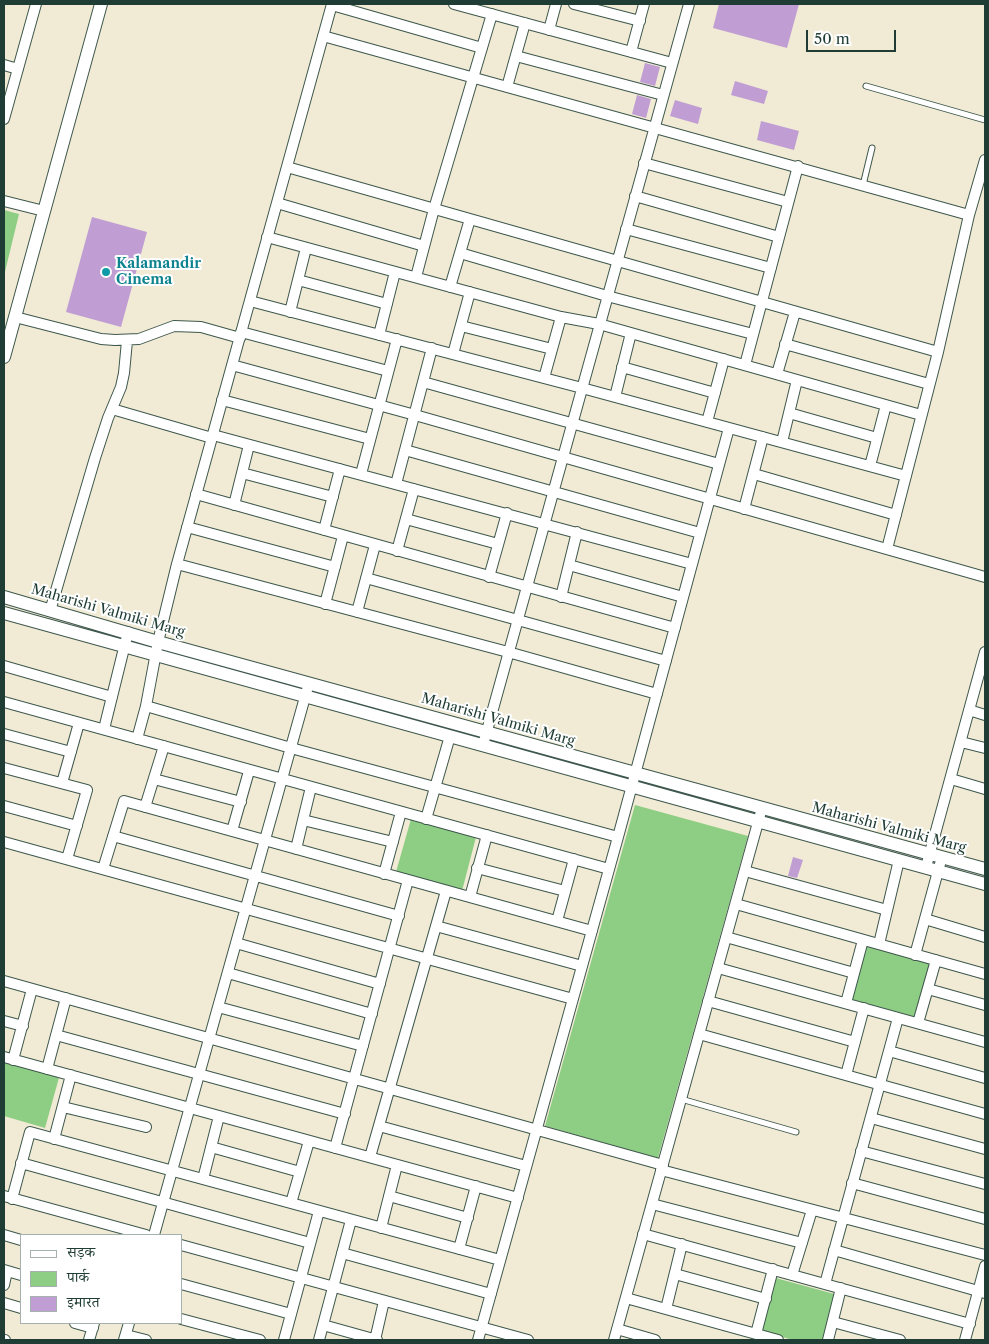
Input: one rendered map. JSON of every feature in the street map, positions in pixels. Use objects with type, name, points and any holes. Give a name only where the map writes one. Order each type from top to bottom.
[{"type":"street","points":[[4,120],[7,98],[18,69],[36,4]]},
{"type":"street","points":[[4,357],[6,340],[15,317],[101,4]]},
{"type":"street","points":[[137,739],[177,564],[332,4],[482,48]]},
{"type":"street","points":[[454,4],[475,7],[492,14],[672,63]]},
{"type":"street","points":[[549,30],[556,4]]},
{"type":"street","points":[[574,4],[640,21]]},
{"type":"street","points":[[632,52],[644,4]]},
{"type":"street","points":[[483,745],[689,4]]},
{"type":"street","points":[[416,277],[434,209],[492,14]]},
{"type":"street","points":[[507,87],[525,23]]},
{"type":"street","points":[[323,36],[798,166],[969,215]]},
{"type":"street","points":[[516,56],[663,95]]},
{"type":"street","points":[[4,65],[18,69]]},
{"type":"street","points":[[888,549],[938,352],[969,215],[985,160]]},
{"type":"street","points":[[644,163],[788,202]]},
{"type":"street","points":[[745,365],[798,166]]},
{"type":"street","points":[[287,167],[938,352]]},
{"type":"street","points":[[635,196],[779,237]]},
{"type":"street","points":[[4,201],[44,211]]},
{"type":"street","points":[[277,204],[424,246]]},
{"type":"street","points":[[450,286],[470,219]]},
{"type":"street","points":[[626,229],[771,268]]},
{"type":"street","points":[[267,237],[561,317],[600,324],[921,415]]},
{"type":"street","points":[[290,312],[306,248]]},
{"type":"street","points":[[460,253],[607,296],[753,334]]},
{"type":"street","points":[[379,335],[395,272]]},
{"type":"street","points":[[298,280],[387,304]]},
{"type":"street","points":[[453,354],[470,292]]},
{"type":"street","points":[[250,301],[582,388],[906,476]]},
{"type":"street","points":[[777,374],[795,312]]},
{"type":"street","points":[[15,317],[101,339],[126,341],[138,339],[174,326],[201,327],[388,371]]},
{"type":"street","points":[[544,378],[561,317]]},
{"type":"street","points":[[461,326],[552,349]]},
{"type":"street","points":[[615,397],[631,333]]},
{"type":"street","points":[[361,474],[397,339]]},
{"type":"street","points":[[50,611],[95,458],[121,387],[126,341]]},
{"type":"street","points":[[785,344],[929,384]]},
{"type":"street","points":[[396,484],[432,348]]},
{"type":"street","points":[[707,422],[724,359]]},
{"type":"street","points":[[232,365],[379,406],[415,414],[985,577]]},
{"type":"street","points":[[622,367],[715,392]]},
{"type":"street","points":[[782,442],[797,380]]},
{"type":"street","points":[[423,382],[719,464]]},
{"type":"street","points":[[222,400],[370,439]]},
{"type":"street","points":[[870,466],[886,405]]},
{"type":"street","points":[[112,409],[692,564]]},
{"type":"street","points":[[789,413],[877,438]]},
{"type":"street","points":[[478,1340],[618,837],[729,428]]},
{"type":"street","points":[[744,509],[763,437]]},
{"type":"street","points":[[234,505],[250,445]]},
{"type":"street","points":[[405,450],[700,532]]},
{"type":"street","points":[[324,530],[340,469]]},
{"type":"street","points":[[242,473],[333,497]]},
{"type":"street","points":[[754,474],[896,515]]},
{"type":"street","points":[[397,551],[414,489]]},
{"type":"street","points":[[196,494],[526,588],[675,628]]},
{"type":"street","points":[[489,577],[506,513]]},
{"type":"street","points":[[406,519],[498,544]]},
{"type":"street","points":[[187,527],[334,567]]},
{"type":"street","points":[[561,597],[577,532]]},
{"type":"street","points":[[325,604],[343,536]]},
{"type":"street","points":[[358,612],[375,545]]},
{"type":"street","points":[[177,564],[508,652],[657,694]]},
{"type":"street","points":[[569,564],[683,597]]},
{"type":"street","points":[[366,578],[666,661]]},
{"type":"street","name":"Maharishi Valmiki Marg","points":[[4,597],[158,642],[635,773],[899,860],[985,870]]},
{"type":"street","name":"Maharishi Valmiki Marg","points":[[4,613],[632,786],[760,814],[934,863],[985,884]]},
{"type":"street","points":[[104,730],[128,632]]},
{"type":"street","points":[[916,955],[925,919],[951,779],[985,652]]},
{"type":"street","points":[[4,666],[112,697]]},
{"type":"street","points":[[154,1234],[309,683]]},
{"type":"street","points":[[4,702],[609,868]]},
{"type":"street","points":[[146,706],[291,748],[618,837]]},
{"type":"street","points":[[969,710],[985,715]]},
{"type":"street","points":[[62,783],[79,723]]},
{"type":"street","points":[[4,734],[71,752]]},
{"type":"street","points":[[426,818],[450,736]]},
{"type":"street","points":[[961,742],[985,748]]},
{"type":"street","points":[[145,807],[164,746]]},
{"type":"street","points":[[4,768],[87,790],[67,860]]},
{"type":"street","points":[[232,832],[249,770]]},
{"type":"street","points":[[154,779],[241,802]]},
{"type":"street","points":[[951,779],[985,789]]},
{"type":"street","points":[[296,849],[311,787]]},
{"type":"street","points":[[103,869],[124,801],[592,931]]},
{"type":"street","points":[[4,806],[77,826]]},
{"type":"street","points":[[384,874],[401,812]]},
{"type":"street","points":[[614,1340],[760,814]]},
{"type":"street","points":[[303,820],[393,842]]},
{"type":"street","points":[[470,897],[487,835]]},
{"type":"street","points":[[113,836],[399,916]]},
{"type":"street","points":[[4,842],[573,999]]},
{"type":"street","points":[[557,922],[574,859]]},
{"type":"street","points":[[879,944],[899,860]]},
{"type":"street","points":[[478,868],[565,891]]},
{"type":"street","points":[[745,871],[887,910]]},
{"type":"street","points":[[335,1148],[408,880]]},
{"type":"street","points":[[370,1157],[446,891]]},
{"type":"street","points":[[736,904],[985,974]]},
{"type":"street","points":[[925,919],[985,937]]},
{"type":"street","points":[[436,926],[582,966]]},
{"type":"street","points":[[726,937],[854,973]]},
{"type":"street","points":[[846,1003],[863,940]]},
{"type":"street","points":[[236,943],[380,984]]},
{"type":"street","points":[[918,1023],[936,960]]},
{"type":"street","points":[[718,968],[985,1042]]},
{"type":"street","points":[[228,973],[372,1014]]},
{"type":"street","points":[[4,981],[210,1037],[812,1210],[985,1255]]},
{"type":"street","points":[[32,989],[22,1026],[9,1058],[518,1198]]},
{"type":"street","points":[[928,989],[985,1005]]},
{"type":"street","points":[[47,1069],[66,998]]},
{"type":"street","points":[[708,1002],[855,1042]]},
{"type":"street","points":[[218,1007],[363,1046]]},
{"type":"street","points":[[846,1075],[864,1008]]},
{"type":"street","points":[[825,1284],[898,1018]]},
{"type":"street","points":[[4,1021],[22,1026]]},
{"type":"street","points":[[699,1034],[985,1114]]},
{"type":"street","points":[[56,1035],[345,1114]]},
{"type":"street","points":[[889,1051],[985,1078]]},
{"type":"street","points":[[54,1139],[71,1075]]},
{"type":"street","points":[[63,1107],[146,1127]]},
{"type":"street","points":[[203,1180],[219,1116]]},
{"type":"street","points":[[871,1118],[985,1149]]},
{"type":"street","points":[[379,1126],[526,1166]]},
{"type":"street","points":[[142,1234],[8,1197],[22,1163],[30,1132],[500,1260]]},
{"type":"street","points":[[291,1204],[309,1141]]},
{"type":"street","points":[[212,1146],[300,1172]]},
{"type":"street","points":[[861,1152],[985,1184]]},
{"type":"street","points":[[22,1163],[310,1243]]},
{"type":"street","points":[[381,1228],[397,1165]]},
{"type":"street","points":[[852,1183],[985,1219]]},
{"type":"street","points":[[459,1249],[476,1186]]},
{"type":"street","points":[[389,1196],[468,1218]]},
{"type":"street","points":[[652,1204],[802,1243]]},
{"type":"street","points":[[792,1275],[812,1210]]},
{"type":"street","points":[[284,1340],[319,1211]]},
{"type":"street","points":[[319,1340],[351,1220]]},
{"type":"street","points":[[643,1234],[970,1324]]},
{"type":"street","points":[[4,1235],[20,1240]]},
{"type":"street","points":[[666,1309],[682,1244]]},
{"type":"street","points":[[182,1245],[528,1340]]},
{"type":"street","points":[[834,1250],[982,1292]]},
{"type":"street","points":[[342,1253],[491,1294]]},
{"type":"street","points":[[965,1340],[982,1292],[985,1266]]},
{"type":"street","points":[[756,1334],[774,1270]]},
{"type":"street","points":[[4,1285],[6,1271],[20,1275]]},
{"type":"street","points":[[675,1274],[766,1299]]},
{"type":"street","points":[[182,1284],[291,1314]]},
{"type":"street","points":[[828,1340],[841,1288]]},
{"type":"street","points":[[626,1298],[775,1340]]},
{"type":"street","points":[[323,1325],[376,1340],[384,1301]]},
{"type":"street","points":[[4,1303],[20,1308]]},
{"type":"street","points":[[182,1319],[260,1340]]},
{"type":"street","points":[[833,1322],[900,1340]]},
{"type":"street","points":[[129,1324],[125,1337],[146,1340]]},
{"type":"street","points":[[89,1340],[93,1325]]},
{"type":"street","points":[[617,1330],[655,1340]]},
{"type":"lane","points":[[866,86],[985,120]]},
{"type":"lane","points":[[863,185],[872,148]]},
{"type":"lane","points":[[681,1098],[796,1132]]},
{"type":"green space","points":[[4,210],[19,214],[4,276]]},
{"type":"green space","points":[[635,805],[748,836],[658,1158],[545,1126]]},
{"type":"green space","points":[[411,819],[476,837],[462,891],[396,872]]},
{"type":"green space","points":[[865,945],[931,963],[916,1017],[850,999]]},
{"type":"green space","points":[[4,1058],[60,1074],[45,1128],[4,1116]]},
{"type":"green space","points":[[772,1277],[838,1295],[826,1340],[793,1340],[758,1330]]},
{"type":"building","points":[[719,4],[799,4],[787,48],[713,28]]},
{"type":"building","points":[[645,63],[660,67],[655,86],[640,82]]},
{"type":"building","points":[[735,81],[768,91],[764,104],[731,95]]},
{"type":"building","points":[[637,95],[651,99],[646,118],[632,114]]},
{"type":"building","points":[[675,100],[702,108],[698,124],[670,116]]},
{"type":"building","points":[[761,121],[799,131],[794,150],[757,140]]},
{"type":"building","name":"Kalamandir Cinema","points":[[92,217],[147,232],[121,327],[66,312]]},
{"type":"building","points":[[793,857],[803,860],[797,878],[788,876]]},
{"type":"place","name":"Kalamandir Cinema","points":[[106,272]]}]
